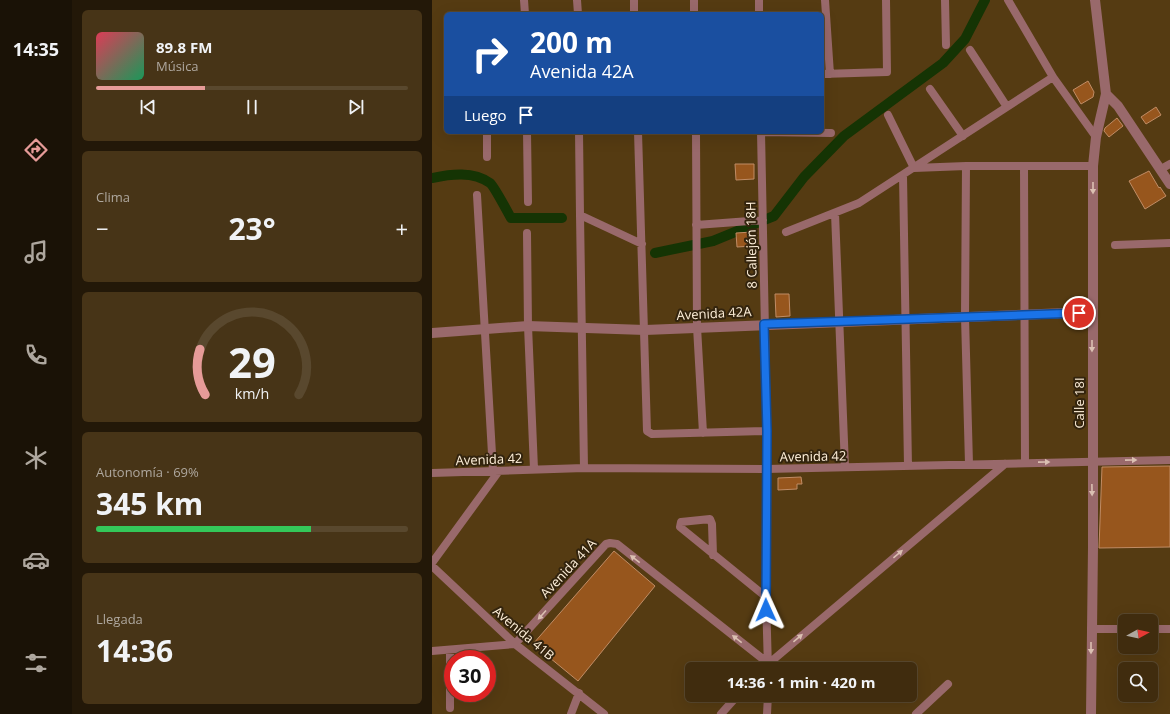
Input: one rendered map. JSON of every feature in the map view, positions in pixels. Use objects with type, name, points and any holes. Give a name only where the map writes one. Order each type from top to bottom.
[{"type":"street","points":[[524,0],[525,12]]},
{"type":"street","points":[[577,0],[578,12]]},
{"type":"street","points":[[634,0],[634,12]]},
{"type":"street","points":[[694,0],[694,12]]},
{"type":"street","points":[[759,0],[759,12]]},
{"type":"street","points":[[826,0],[826,74],[887,72],[886,0]]},
{"type":"street","points":[[945,0],[946,45]]},
{"type":"street","points":[[1008,0],[1053,77],[1096,137]]},
{"type":"street","name":"Calle 18I","points":[[1091,714],[1093,547],[1093,166],[1096,137],[1106,94],[1095,0]]},
{"type":"street","points":[[970,50],[1007,107]]},
{"type":"street","points":[[786,232],[859,204],[1053,77]]},
{"type":"street","points":[[930,89],[963,136]]},
{"type":"street","points":[[1106,94],[1118,106],[1170,184]]},
{"type":"street","points":[[888,115],[914,168]]},
{"type":"street","points":[[824,133],[831,133]]},
{"type":"street","points":[[487,134],[487,157]]},
{"type":"street","points":[[527,134],[528,202]]},
{"type":"street","points":[[579,134],[584,468]]},
{"type":"street","points":[[638,134],[647,431],[652,434],[767,431]]},
{"type":"street","points":[[696,134],[697,327],[703,433]]},
{"type":"street","name":"8 Callejón 18H","points":[[760,134],[767,431],[766,662]]},
{"type":"street","points":[[1161,169],[1170,164]]},
{"type":"street","points":[[914,168],[966,166],[1093,166]]},
{"type":"street","points":[[966,166],[965,317],[969,464]]},
{"type":"street","points":[[1024,166],[1025,463]]},
{"type":"street","points":[[903,176],[908,466]]},
{"type":"street","points":[[432,563],[496,471],[477,195]]},
{"type":"street","points":[[835,213],[838,321],[845,467]]},
{"type":"street","points":[[580,214],[642,244]]},
{"type":"street","points":[[696,225],[762,220]]},
{"type":"street","points":[[527,233],[528,326],[534,469]]},
{"type":"street","points":[[1115,245],[1170,243]]},
{"type":"street","name":"Avenida 42A","points":[[432,333],[528,326],[582,326],[645,330],[838,321],[1092,312]]},
{"type":"street","name":"Avenida 42","points":[[432,473],[584,468],[766,469],[1170,460]]},
{"type":"street","points":[[772,662],[1005,464]]},
{"type":"street","points":[[713,555],[712,524],[710,520],[681,522],[680,527],[713,555],[766,596]]},
{"type":"street","name":"Avenida 41A","points":[[515,644],[606,544],[610,543],[617,544],[760,662]]},
{"type":"street","name":"Avenida 41B","points":[[432,566],[515,644],[604,714]]},
{"type":"street","points":[[1091,630],[1118,630]]},
{"type":"street","points":[[1158,630],[1170,630]]},
{"type":"street","points":[[450,650],[515,644]]},
{"type":"street","points":[[432,651],[444,650]]},
{"type":"street","points":[[916,714],[948,684]]},
{"type":"street","points":[[571,714],[578,693]]},
{"type":"street","points":[[450,702],[450,708]]},
{"type":"street","points":[[721,714],[732,702]]},
{"type":"street","points":[[767,714],[768,702]]},
{"type":"building","points":[[1088,81],[1094,92],[1093,97],[1081,104],[1073,90]]},
{"type":"building","points":[[1156,107],[1161,115],[1146,124],[1141,117]]},
{"type":"building","points":[[1117,118],[1123,126],[1109,137],[1104,131],[1105,128]]},
{"type":"building","points":[[735,164],[754,164],[754,179],[736,180]]},
{"type":"building","points":[[1149,171],[1159,188],[1160,187],[1166,196],[1145,209],[1129,181]]},
{"type":"building","points":[[752,232],[753,246],[737,247],[736,233]]},
{"type":"building","points":[[775,294],[789,294],[790,316],[776,317]]},
{"type":"building","points":[[1170,466],[1170,547],[1099,548],[1102,467]]},
{"type":"building","points":[[801,477],[802,484],[797,484],[797,489],[778,490],[778,478]]},
{"type":"building","points":[[614,551],[655,586],[578,681],[533,644]]},
{"type":"waterway","points":[[655,253],[713,241],[774,216],[804,177],[844,136],[943,63],[965,39],[985,0]]},
{"type":"waterway","points":[[432,178],[462,174],[483,179],[492,185],[511,218],[562,218]]},
{"type":"route","points":[[766,610],[767,431],[764,324],[1079,313]]}]
